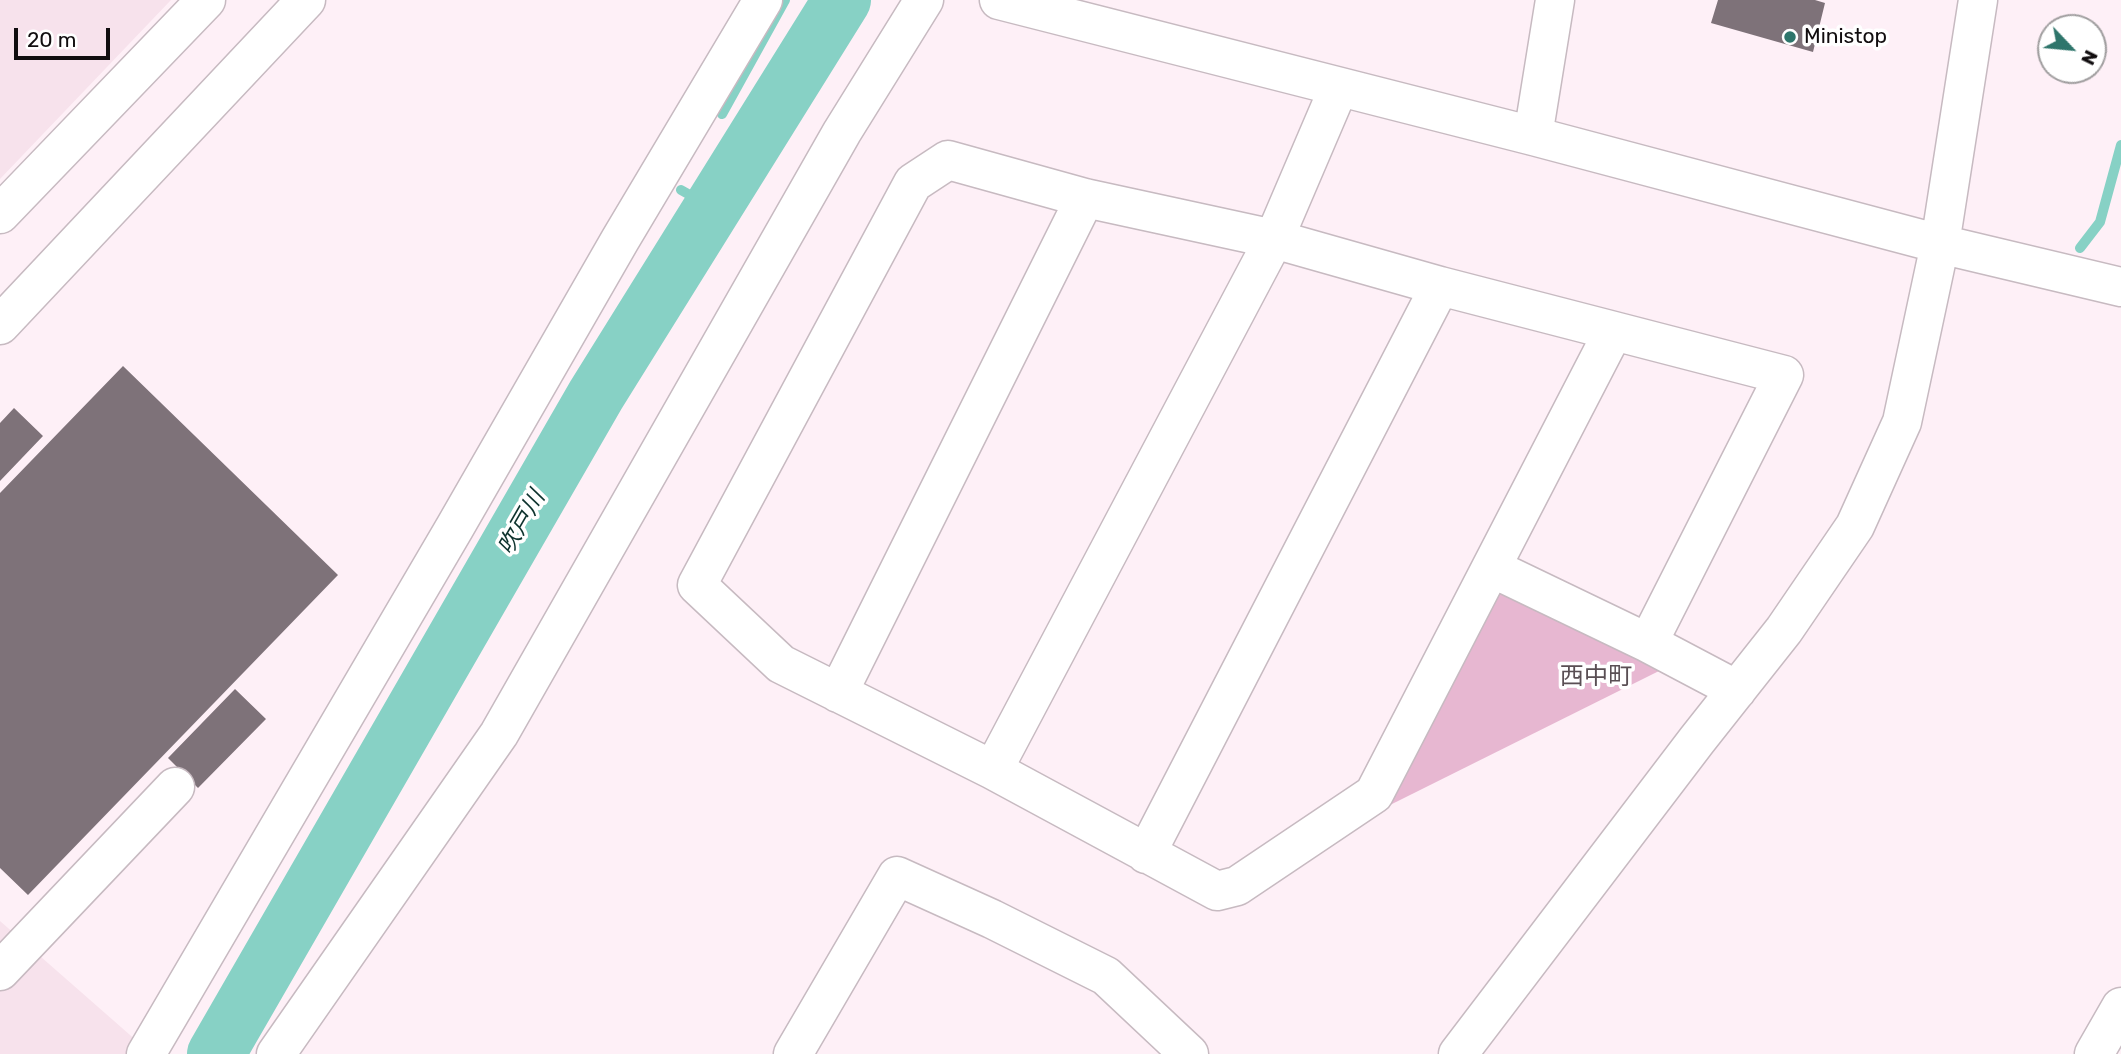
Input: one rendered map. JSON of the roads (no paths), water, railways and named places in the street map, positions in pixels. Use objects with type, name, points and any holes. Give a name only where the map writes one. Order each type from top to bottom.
[{"type":"street","points":[[0,214],[206,0]]},
{"type":"street","points":[[0,325],[306,0]]},
{"type":"street","points":[[146,1054],[620,240],[763,0]]},
{"type":"street","points":[[276,1054],[499,734],[842,132],[924,0]]},
{"type":"street","points":[[999,0],[1533,136],[1940,244],[2121,287]]},
{"type":"street","points":[[1533,136],[1555,0]]},
{"type":"street","points":[[1458,1054],[1784,630],[1855,526],[1902,422],[1940,244],[1978,0]]},
{"type":"street","points":[[993,770],[1274,239],[1339,86]]},
{"type":"street","points":[[1612,332],[1374,794],[1237,886],[1217,891],[993,770],[781,664],[697,585],[913,183],[948,160],[1085,198],[1274,239],[1612,332],[1784,375],[1648,643]]},
{"type":"street","points":[[838,694],[1085,198]]},
{"type":"street","points":[[1146,854],[1440,286]]},
{"type":"street","points":[[1492,568],[1648,643],[1737,690]]},
{"type":"street","points":[[0,971],[175,787]]},
{"type":"street","points":[[793,1054],[897,876],[992,919],[1106,976],[1189,1054]]},
{"type":"street","points":[[2094,1054],[2121,1007]]},
{"type":"waterway","points":[[722,114],[785,0]]},
{"type":"waterway","name":"吹戸川","points":[[216,1054],[596,395],[842,0]]},
{"type":"waterway","points":[[2080,248],[2100,222],[2121,145]]},
{"type":"waterway","points":[[681,190],[713,208]]},
{"type":"place","name":"Ministop","points":[[1790,37]]},
{"type":"district","name":"西中町","points":[[1596,677]]}]
